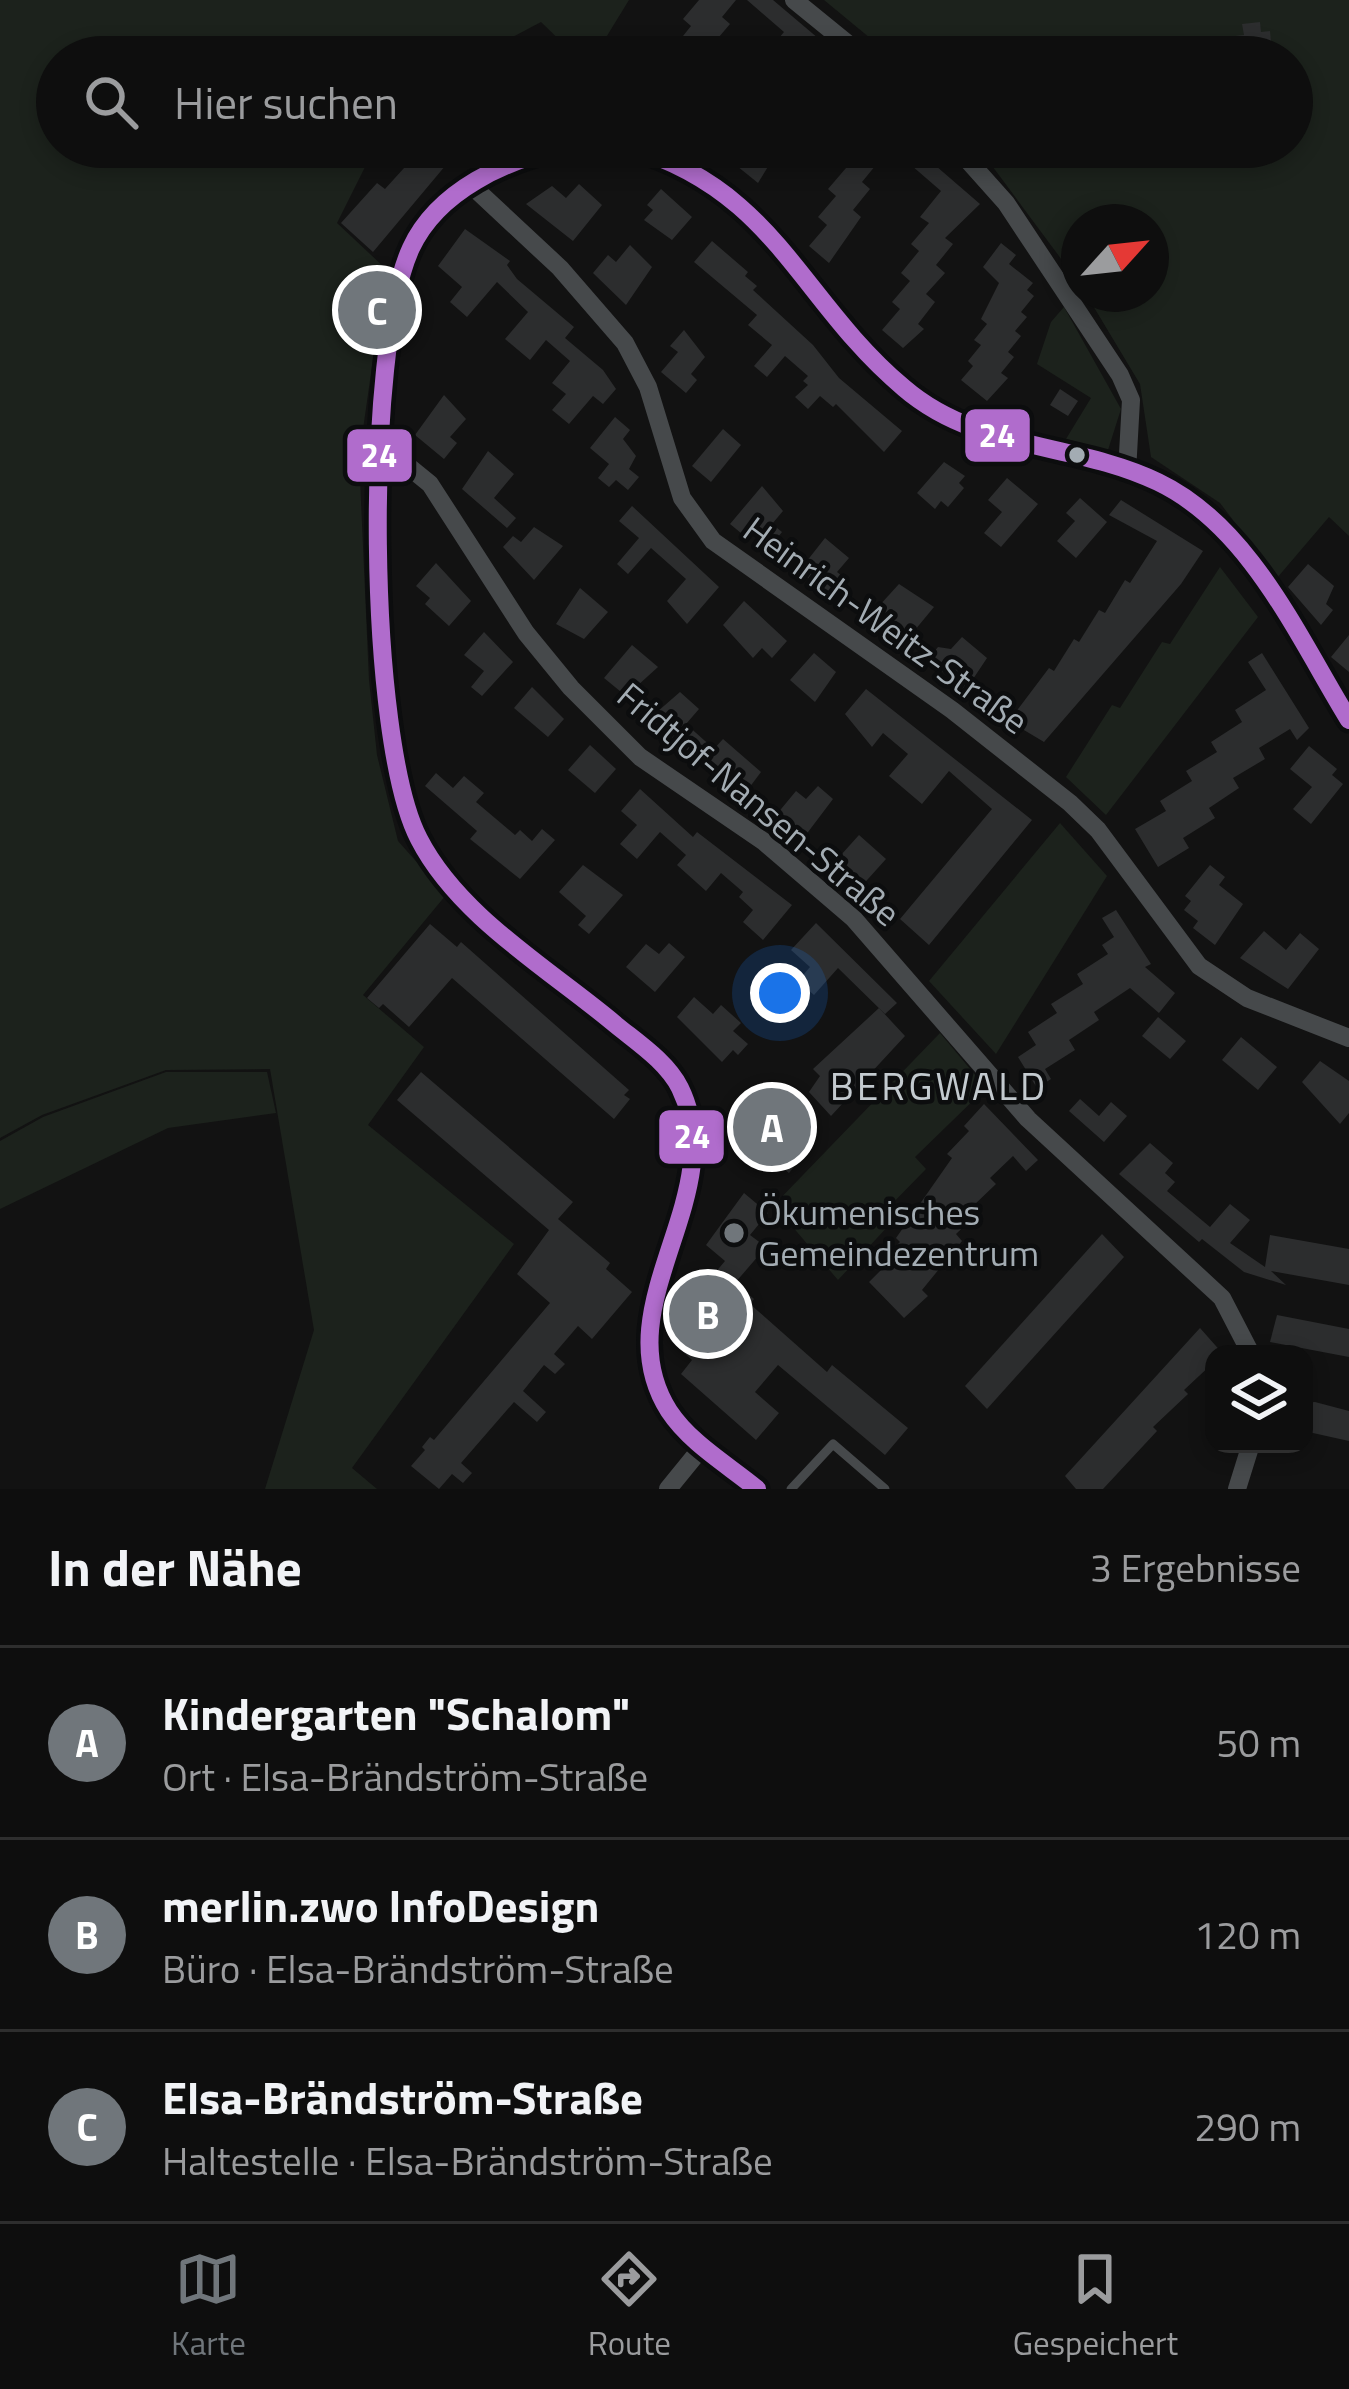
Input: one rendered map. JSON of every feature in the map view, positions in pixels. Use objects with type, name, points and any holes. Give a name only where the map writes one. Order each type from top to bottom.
[{"type":"street","points":[[794,0],[838,36]]},
{"type":"street","points":[[501,168],[471,184],[412,247],[387,340],[382,454],[390,748],[416,835],[480,908],[647,1052],[680,1088],[690,1115],[694,1156],[648,1334],[649,1360],[669,1412],[758,1489]]},
{"type":"street","points":[[694,168],[726,189],[904,389],[945,417],[1033,450],[1127,472],[1186,498],[1229,539],[1349,720]]},
{"type":"street","points":[[975,168],[1006,203],[1120,375],[1131,400],[1127,472]]},
{"type":"street","name":"Heinrich-Weitz-Straße","points":[[471,184],[560,268],[625,343],[648,387],[682,498],[713,541],[952,710],[1070,802],[1110,844],[1199,966],[1247,998],[1349,1038]]},
{"type":"street","name":"Fridtjof-Nansen-Straße","points":[[382,454],[403,462],[430,484],[526,633],[585,702],[640,758],[763,841],[854,919],[1028,1119],[1222,1298],[1246,1345]]},
{"type":"street","points":[[668,1489],[703,1446]]},
{"type":"street","points":[[1237,1489],[1248,1453]]},
{"type":"lane","points":[[791,1489],[833,1444],[885,1489]]},
{"type":"shaded area","points":[[0,0],[629,0],[607,36],[555,36],[541,22],[515,36],[36,36],[36,168],[364,168],[337,223],[386,269],[359,457],[377,755],[398,841],[446,895],[363,995],[424,1047],[368,1125],[514,1244],[352,1468],[377,1489],[265,1489],[314,1330],[270,1069],[166,1070],[42,1115],[0,1138]]},
{"type":"shaded area","points":[[824,0],[1349,0],[1349,536],[1329,517],[1277,578],[1220,503],[1151,457],[1140,384],[1097,312],[1169,312],[1169,204],[1061,204],[1061,259],[994,168],[1313,168],[1313,36],[868,36]]},
{"type":"shaded area","points":[[1061,310],[1067,312],[1121,409],[1108,450],[1066,439],[1091,398],[1037,364],[1051,322]]},
{"type":"shaded area","points":[[1220,567],[1258,617],[1106,815],[1066,777],[1112,705],[1120,708],[1162,642],[1170,644]]},
{"type":"shaded area","points":[[1060,823],[1107,876],[996,1054],[929,981]]},
{"type":"shaded area","points":[[940,1033],[986,1088],[915,1157],[926,1169],[882,1214],[890,1224],[838,1280],[774,1205]]},
{"type":"shaded area","points":[[166,1072],[267,1072],[276,1113],[168,1128],[0,1209],[0,1141],[43,1117]]},
{"type":"building","points":[[699,0],[736,0],[722,17],[730,24],[720,36],[683,36],[691,26],[683,19]]},
{"type":"building","points":[[747,0],[773,0],[816,36],[781,36],[784,32]]},
{"type":"building","points":[[1260,22],[1261,32],[1270,31],[1270,36],[1235,36],[1244,35],[1242,24]]},
{"type":"building","points":[[404,168],[443,168],[373,252],[341,223],[377,183],[385,189]]},
{"type":"building","points":[[739,168],[767,168],[758,183]]},
{"type":"building","points":[[846,168],[873,168],[862,182],[870,189],[853,210],[861,217],[829,263],[809,246],[827,225],[818,217],[836,196],[828,189]]},
{"type":"building","points":[[914,168],[938,168],[980,204],[945,238],[953,244],[936,265],[945,273],[926,294],[935,302],[918,324],[924,329],[903,348],[882,330],[900,309],[892,302],[910,281],[901,273],[919,251],[911,244],[929,223],[920,217],[941,191]]},
{"type":"building","points":[[579,184],[602,205],[573,241],[526,204],[552,186],[566,198]]},
{"type":"building","points":[[661,189],[692,217],[672,240],[644,220],[653,210],[647,205]]},
{"type":"building","points":[[465,229],[510,261],[507,265],[517,279],[574,327],[565,338],[603,370],[616,389],[603,404],[593,396],[569,424],[552,410],[566,394],[552,383],[570,361],[546,340],[530,360],[505,339],[528,312],[497,282],[467,317],[450,302],[462,287],[438,266]]},
{"type":"building","points":[[712,241],[748,272],[745,276],[757,286],[753,290],[813,345],[839,378],[902,431],[884,452],[836,404],[833,407],[820,396],[808,409],[795,397],[808,385],[803,381],[808,376],[785,356],[767,377],[754,366],[772,345],[748,325],[757,315],[694,262]]},
{"type":"building","points":[[1001,243],[1016,255],[1009,264],[1033,283],[1027,290],[1034,296],[1021,312],[1027,317],[1015,331],[1021,336],[1008,352],[1014,357],[1001,373],[1008,378],[987,401],[961,380],[973,366],[968,361],[981,345],[974,340],[987,324],[981,319],[999,283],[983,267]]},
{"type":"building","points":[[630,245],[652,267],[626,305],[593,273],[608,255],[616,262]]},
{"type":"building","points":[[684,330],[705,357],[691,374],[697,380],[686,393],[661,372],[678,352],[670,346]]},
{"type":"building","points":[[1060,389],[1078,401],[1068,416],[1050,405]]},
{"type":"building","points":[[444,395],[466,419],[450,437],[457,443],[444,459],[415,435]]},
{"type":"building","points":[[615,417],[630,430],[623,439],[636,456],[629,469],[639,477],[628,490],[616,480],[609,487],[598,478],[609,464],[590,448]]},
{"type":"building","points":[[723,429],[741,445],[711,482],[692,466]]},
{"type":"building","points":[[488,451],[514,474],[494,498],[516,518],[507,528],[462,489]]},
{"type":"building","points":[[944,462],[965,476],[959,483],[964,488],[948,507],[941,501],[935,509],[917,493]]},
{"type":"building","points":[[1007,478],[1038,504],[1001,547],[984,533],[1002,512],[988,500]]},
{"type":"building","points":[[762,486],[783,511],[772,524],[782,532],[771,546],[753,531],[747,538],[730,524]]},
{"type":"building","points":[[1080,498],[1107,522],[1076,558],[1057,541],[1075,521],[1066,513]]},
{"type":"building","points":[[1121,500],[1203,551],[1181,584],[1044,742],[1009,721],[1049,668],[1054,671],[1074,639],[1079,642],[1099,610],[1105,613],[1125,580],[1130,583],[1157,541],[1109,515]]},
{"type":"building","points":[[632,506],[719,587],[687,624],[667,601],[686,579],[651,548],[628,574],[617,564],[639,538],[619,521]]},
{"type":"building","points":[[534,527],[563,546],[534,580],[503,547],[513,536],[521,542]]},
{"type":"building","points":[[825,538],[849,558],[837,572],[847,580],[832,598],[799,571]]},
{"type":"building","points":[[436,563],[471,601],[449,626],[425,604],[430,598],[416,586]]},
{"type":"building","points":[[1308,564],[1334,586],[1326,604],[1333,610],[1321,625],[1288,587]]},
{"type":"building","points":[[899,584],[934,607],[905,642],[868,618]]},
{"type":"building","points":[[580,588],[608,612],[584,639],[556,624]]},
{"type":"building","points":[[744,601],[787,641],[772,658],[762,648],[753,658],[723,625]]},
{"type":"building","points":[[484,632],[513,662],[482,696],[471,687],[484,671],[464,655]]},
{"type":"building","points":[[1349,635],[1349,672],[1331,657]]},
{"type":"building","points":[[962,637],[987,658],[965,691],[928,659],[938,647],[951,649]]},
{"type":"building","points":[[632,645],[658,667],[626,696],[604,678]]},
{"type":"building","points":[[814,653],[836,672],[815,702],[790,680]]},
{"type":"building","points":[[1262,653],[1309,728],[1297,740],[1290,729],[1259,748],[1265,759],[1233,778],[1239,788],[1209,808],[1215,818],[1183,838],[1189,848],[1158,867],[1135,829],[1166,811],[1160,801],[1192,781],[1186,771],[1217,752],[1211,742],[1242,722],[1235,710],[1266,690],[1248,662]]},
{"type":"building","points":[[532,687],[564,719],[548,737],[514,708]]},
{"type":"building","points":[[866,689],[1032,820],[929,945],[900,919],[992,809],[949,771],[922,804],[889,776],[908,754],[883,733],[872,747],[845,714]]},
{"type":"building","points":[[680,692],[699,709],[686,724],[714,749],[723,739],[761,772],[743,796],[649,719]]},
{"type":"building","points":[[590,745],[616,769],[595,793],[568,770]]},
{"type":"building","points":[[1309,746],[1337,769],[1332,775],[1343,784],[1311,824],[1293,809],[1312,787],[1290,769]]},
{"type":"building","points":[[436,773],[453,788],[464,776],[484,793],[476,802],[515,835],[520,830],[532,841],[542,829],[555,840],[520,879],[470,839],[477,831],[425,786]]},
{"type":"building","points":[[818,786],[833,799],[802,840],[772,820],[796,791],[806,799]]},
{"type":"building","points":[[640,789],[693,837],[697,832],[792,905],[763,940],[743,922],[753,910],[739,897],[743,892],[721,873],[706,891],[677,865],[686,855],[660,832],[637,859],[620,844],[637,825],[621,811]]},
{"type":"building","points":[[859,835],[886,859],[859,889],[832,865]]},
{"type":"building","points":[[583,865],[623,895],[589,934],[578,925],[586,916],[559,892]]},
{"type":"building","points":[[1210,865],[1225,877],[1219,885],[1243,904],[1215,945],[1193,928],[1198,921],[1184,910],[1191,901],[1185,896]]},
{"type":"building","points":[[1116,910],[1151,964],[1145,967],[1175,993],[1159,1013],[1130,988],[1094,1012],[1099,1020],[1069,1040],[1075,1050],[1045,1069],[1051,1079],[1037,1088],[1018,1057],[1036,1045],[1028,1032],[1057,1013],[1051,1004],[1083,984],[1077,974],[1108,954],[1102,945],[1114,937],[1102,918]]},
{"type":"building","points":[[816,923],[897,1003],[885,1014],[838,968],[814,995],[798,981],[810,967],[791,950]]},
{"type":"building","points":[[430,924],[457,947],[461,942],[629,1090],[624,1095],[630,1099],[614,1119],[452,978],[409,1027],[383,1004],[379,1008],[367,998]]},
{"type":"building","points":[[1264,931],[1286,950],[1300,933],[1319,949],[1288,989],[1240,958]]},
{"type":"building","points":[[669,943],[685,957],[655,992],[626,967],[646,944],[659,954]]},
{"type":"building","points":[[694,997],[713,1014],[721,1005],[741,1023],[733,1031],[748,1044],[738,1055],[733,1050],[722,1062],[677,1017]]},
{"type":"building","points":[[879,1008],[905,1036],[831,1116],[809,1092],[820,1076],[813,1069]]},
{"type":"building","points":[[1158,1017],[1186,1041],[1170,1059],[1142,1036]]},
{"type":"building","points":[[1241,1037],[1277,1067],[1258,1090],[1222,1060]]},
{"type":"building","points":[[1320,1061],[1349,1081],[1349,1113],[1340,1124],[1302,1082]]},
{"type":"building","points":[[421,1072],[573,1202],[558,1219],[610,1263],[606,1269],[632,1292],[592,1339],[578,1326],[554,1354],[565,1364],[555,1374],[544,1365],[523,1391],[546,1412],[537,1422],[514,1402],[461,1463],[472,1473],[463,1483],[452,1474],[439,1489],[411,1466],[430,1437],[434,1440],[550,1303],[517,1274],[549,1230],[397,1100]]},
{"type":"building","points":[[760,1083],[794,1118],[785,1129],[809,1148],[789,1173],[747,1139],[759,1124],[739,1108]]},
{"type":"building","points":[[1080,1099],[1099,1116],[1111,1102],[1127,1116],[1104,1142],[1069,1111]]},
{"type":"building","points":[[984,1104],[1038,1160],[1026,1171],[1013,1156],[990,1178],[996,1184],[973,1206],[979,1212],[956,1234],[962,1241],[922,1290],[928,1296],[904,1318],[869,1282],[892,1259],[888,1254],[900,1242],[896,1238],[952,1158],[947,1154],[969,1131],[964,1126]]},
{"type":"building","points":[[1150,1143],[1173,1163],[1165,1173],[1175,1182],[1167,1191],[1210,1227],[1230,1204],[1250,1220],[1230,1243],[1265,1267],[1270,1235],[1349,1249],[1349,1285],[1271,1271],[1286,1285],[1244,1272],[1202,1239],[1199,1242],[1119,1174]]},
{"type":"building","points":[[744,1193],[768,1213],[750,1235],[766,1247],[735,1283],[754,1299],[750,1304],[827,1372],[832,1365],[908,1428],[885,1455],[778,1365],[755,1392],[779,1413],[756,1440],[681,1374],[692,1360],[671,1341],[691,1318],[683,1311],[725,1261],[706,1245]]},
{"type":"building","points":[[1102,1234],[1124,1257],[987,1409],[965,1386]]},
{"type":"building","points":[[1277,1315],[1349,1329],[1349,1357],[1313,1350],[1313,1345],[1270,1342]]},
{"type":"building","points":[[1200,1328],[1215,1345],[1205,1345],[1205,1370],[1153,1427],[1157,1431],[1103,1489],[1076,1489],[1065,1476]]},
{"type":"building","points":[[1313,1402],[1349,1411],[1349,1441],[1313,1433]]},
{"type":"transit line","name":"24","points":[[500,168],[438,210],[411,248],[396,299],[385,369],[379,454],[381,635],[402,789],[419,839],[458,893],[508,941],[651,1054],[680,1088],[692,1129],[691,1169],[657,1291],[650,1331],[652,1371],[678,1423],[757,1489]]},
{"type":"transit line","name":"24","points":[[682,168],[719,190],[753,219],[868,354],[932,408],[995,435],[1126,469],[1191,501],[1219,526],[1269,586],[1349,720]]},
{"type":"place","name":"Elsa-Brändström-Straße","points":[[377,310]]},
{"type":"place","name":"Kindergarten \"Schalom\"","points":[[772,1127]]},
{"type":"place","name":"Ökumenisches Gemeindezentrum","points":[[734,1233]]},
{"type":"place","name":"merlin.zwo InfoDesign","points":[[708,1314]]},
{"type":"district","name":"BERGWALD","points":[[939,1086]]}]
